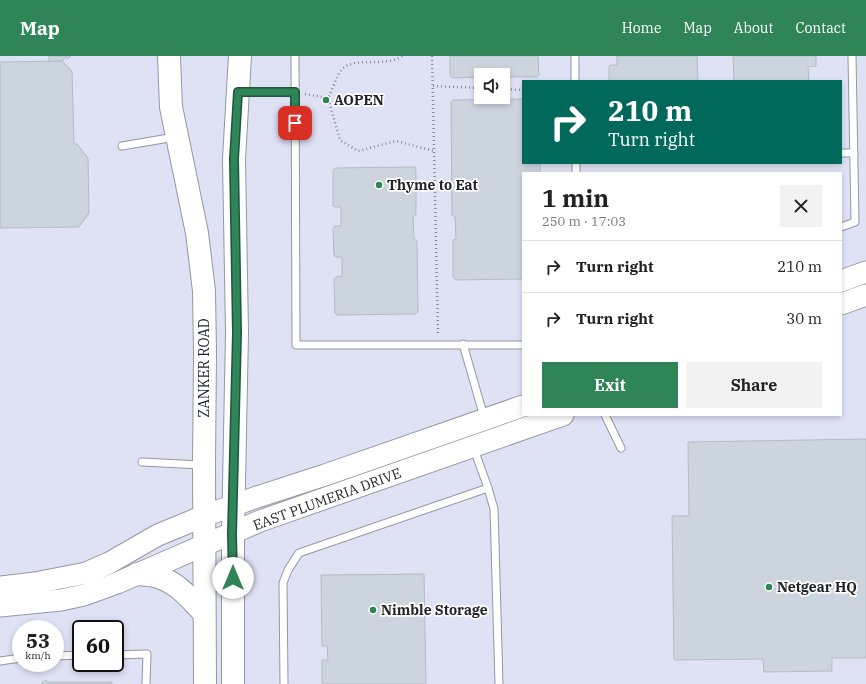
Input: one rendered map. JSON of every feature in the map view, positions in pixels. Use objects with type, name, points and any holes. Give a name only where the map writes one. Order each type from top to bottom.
[{"type":"main road","name":"ZANKER ROAD","points":[[169,56],[171,107],[197,233],[204,291],[205,684]]},
{"type":"main road","points":[[233,684],[232,534],[234,505],[237,333],[234,159],[240,56]]},
{"type":"main road","points":[[137,574],[154,576],[169,582],[184,592],[204,614]]},
{"type":"street","points":[[842,281],[866,272]]},
{"type":"street","points":[[842,304],[866,295]]},
{"type":"street","name":"EAST PLUMERIA DRIVE","points":[[0,587],[35,583],[86,573],[109,563],[158,535],[204,516],[522,406]]},
{"type":"street","name":"EAST PLUMERIA DRIVE","points":[[0,606],[61,600],[84,595],[118,583],[260,521],[559,416]]},
{"type":"street","points":[[482,443],[484,420]]},
{"type":"lane","points":[[295,56],[296,345],[522,344]]},
{"type":"lane","points":[[575,56],[575,80]]},
{"type":"lane","points":[[842,227],[855,222],[852,56]]},
{"type":"lane","points":[[238,92],[295,92]]},
{"type":"lane","points":[[122,146],[177,136]]},
{"type":"lane","points":[[842,153],[854,153]]},
{"type":"lane","points":[[463,344],[484,420]]},
{"type":"lane","points":[[605,416],[621,448]]},
{"type":"lane","points":[[482,443],[488,488],[494,509],[499,684]]},
{"type":"lane","points":[[142,462],[204,465]]},
{"type":"lane","points":[[284,684],[283,583],[288,570],[299,553],[488,488]]},
{"type":"lane","points":[[124,654],[147,654],[146,684]]},
{"type":"lane","points":[[0,661],[12,659]]},
{"type":"path","points":[[402,56],[396,60],[355,60],[343,68],[328,98],[340,140],[358,151],[396,141],[434,151]]},
{"type":"path","points":[[432,56],[438,345]]},
{"type":"path","points":[[433,86],[474,88]]},
{"type":"path","points":[[510,89],[522,90]]},
{"type":"path","points":[[295,92],[328,98]]},
{"type":"shaded area","points":[[0,56],[866,56],[866,684],[0,684]]},
{"type":"building","points":[[49,56],[71,56],[68,59],[66,57],[62,61],[49,62]]},
{"type":"building","points":[[450,56],[538,56],[539,75],[537,77],[510,77],[510,68],[474,68],[474,77],[453,78],[450,76]]},
{"type":"building","points":[[617,56],[697,56],[698,80],[609,80],[610,65],[617,65]]},
{"type":"building","points":[[733,56],[816,56],[816,66],[808,67],[809,80],[734,80]]},
{"type":"building","points":[[62,61],[72,71],[74,144],[77,144],[88,158],[89,213],[79,227],[0,228],[0,62]]},
{"type":"building","points":[[510,99],[522,99],[522,164],[540,164],[540,172],[522,172],[522,279],[456,280],[453,277],[453,240],[456,239],[455,217],[452,215],[451,102],[453,100],[474,100],[474,104],[510,104]]},
{"type":"building","points":[[415,167],[416,215],[413,217],[414,239],[417,241],[418,312],[415,314],[337,315],[335,313],[334,279],[342,276],[342,257],[336,257],[334,255],[333,229],[335,226],[341,226],[341,207],[333,206],[333,170],[335,168]]},
{"type":"building","name":"Netgear HQ","points":[[866,439],[866,658],[832,658],[832,671],[764,672],[763,659],[674,660],[672,516],[689,516],[688,442]]},
{"type":"building","name":"Nimble Storage","points":[[424,574],[426,684],[322,684],[322,660],[328,660],[327,646],[322,646],[321,575]]},
{"type":"building","points":[[46,680],[48,682],[112,682],[112,684],[41,684]]},
{"type":"place","name":"AOPEN","points":[[326,100]]},
{"type":"place","name":"Thyme to Eat","points":[[379,185]]},
{"type":"place","name":"Netgear HQ","points":[[769,587]]},
{"type":"place","name":"Nimble Storage","points":[[373,610]]},
{"type":"route","points":[[233,578],[232,534],[234,505],[237,333],[234,159],[238,92],[295,92],[295,123]]}]
